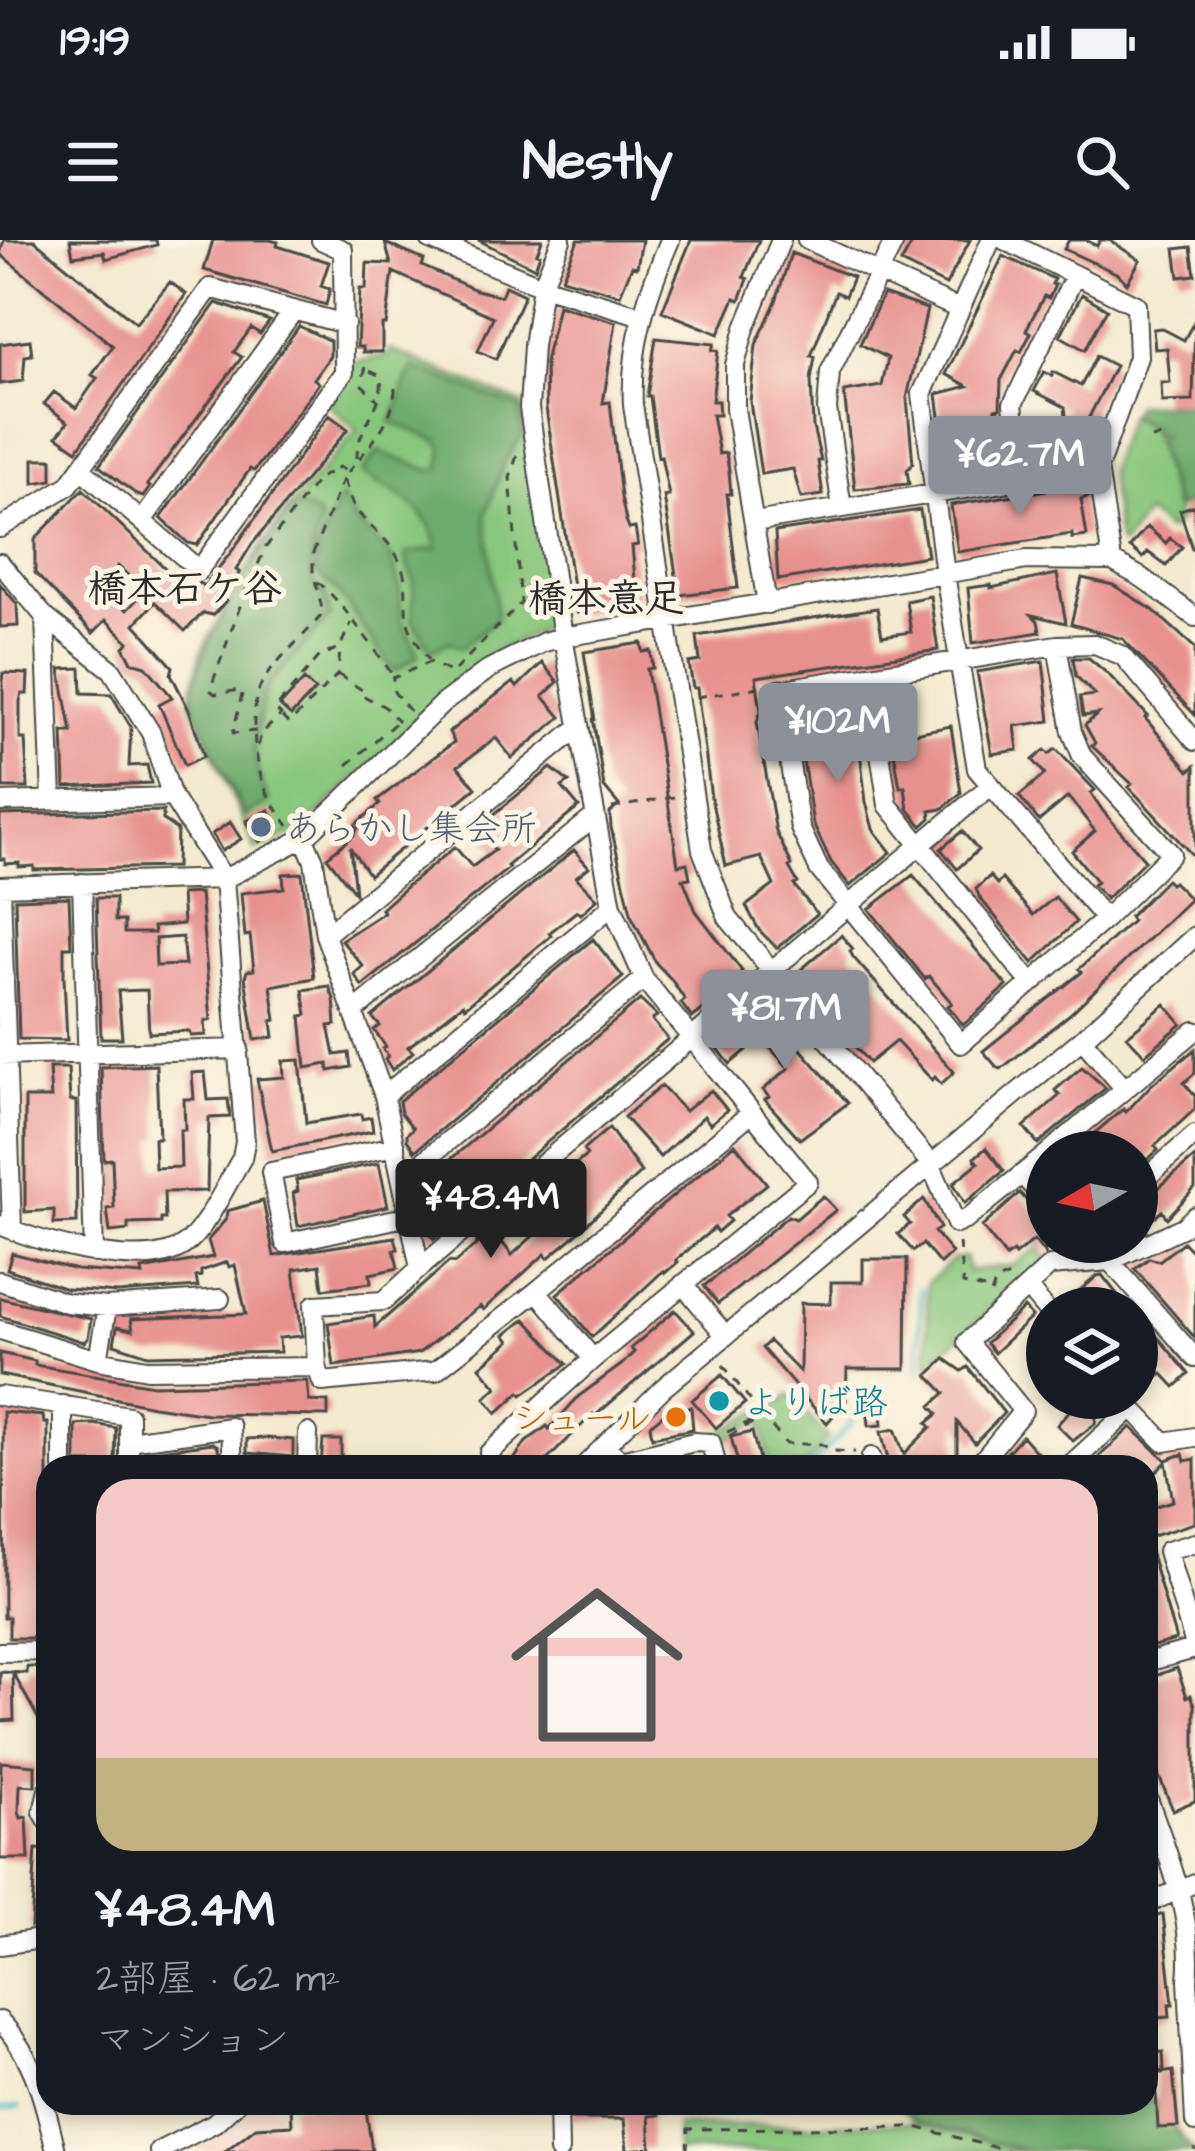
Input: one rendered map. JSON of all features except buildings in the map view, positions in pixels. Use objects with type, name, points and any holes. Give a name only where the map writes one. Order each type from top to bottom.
[{"type":"street","points":[[81,469],[199,570],[344,372],[344,250],[321,240]]},
{"type":"street","points":[[430,240],[542,286],[642,316]]},
{"type":"street","points":[[489,1453],[593,1359],[808,1182],[644,979],[612,906],[563,637],[530,408],[542,286],[561,240]]},
{"type":"street","points":[[670,240],[642,316],[631,367],[633,404],[693,794],[711,880],[728,918],[930,1163],[956,1223],[1026,1171]]},
{"type":"street","points":[[767,604],[735,409],[735,364],[782,240]]},
{"type":"street","points":[[807,240],[959,309]]},
{"type":"street","points":[[842,508],[827,409],[830,372],[895,240]]},
{"type":"street","points":[[991,240],[922,394],[944,574],[977,769],[1106,919]]},
{"type":"street","points":[[1004,240],[1034,247],[1075,275],[1136,305],[1138,357],[1099,468],[1112,561]]},
{"type":"street","points":[[1022,480],[1013,404],[1075,275]]},
{"type":"street","points":[[0,528],[69,485],[210,288],[345,324]]},
{"type":"street","points":[[142,521],[294,310]]},
{"type":"street","points":[[754,522],[1099,468]]},
{"type":"street","points":[[0,563],[45,616],[96,656],[123,685],[151,733],[172,797],[224,879],[242,1159],[184,1245],[154,1255],[94,1253],[42,1243],[6,1228],[0,886],[224,879],[304,838],[442,704],[489,669],[563,637],[1027,560],[1112,561],[1195,617]]},
{"type":"street","points":[[45,616],[52,800]]},
{"type":"street","points":[[1057,645],[1072,732],[1082,756],[1171,854],[1106,919],[962,1044],[819,869],[800,828],[778,689],[1057,645],[1095,644],[1124,656],[1195,741]]},
{"type":"street","points":[[868,675],[888,805],[1031,983]]},
{"type":"street","points":[[325,935],[579,727]]},
{"type":"street","points":[[751,1113],[434,1371],[322,1382],[314,1306],[384,1301],[989,787]]},
{"type":"street","points":[[0,802],[172,797]]},
{"type":"street","points":[[354,1011],[593,814]]},
{"type":"street","points":[[304,838],[314,861],[325,935],[384,1096],[420,1268]]},
{"type":"street","points":[[82,884],[94,1253]]},
{"type":"street","points":[[384,1096],[612,906]]},
{"type":"street","points":[[595,1455],[663,1388],[1082,1039],[1195,937]]},
{"type":"street","points":[[402,1179],[644,979]]},
{"type":"street","points":[[1074,1131],[1195,1031]]},
{"type":"street","points":[[1082,1039],[1125,1089]]},
{"type":"street","points":[[3,1056],[238,1049]]},
{"type":"street","points":[[1158,1168],[1195,1135]]},
{"type":"street","points":[[395,1146],[271,1172],[285,1243],[409,1216]]},
{"type":"street","points":[[1022,1174],[1026,1179]]},
{"type":"street","points":[[1158,1242],[1191,1228]]},
{"type":"street","points":[[1027,1287],[1050,1266],[1095,1263]]},
{"type":"street","points":[[1111,1263],[1195,1358]]},
{"type":"street","points":[[0,1281],[67,1303],[107,1307],[220,1299]]},
{"type":"street","points":[[683,1284],[718,1342]]},
{"type":"street","points":[[987,1455],[1023,1411],[967,1342],[1026,1288]]},
{"type":"street","points":[[537,1291],[593,1359]]},
{"type":"street","points":[[98,1360],[107,1307]]},
{"type":"street","points":[[0,1330],[147,1370],[317,1366]]},
{"type":"street","points":[[0,1396],[129,1416],[129,1455]]},
{"type":"street","points":[[63,1405],[63,1455]]},
{"type":"street","points":[[1079,1455],[1112,1419]]},
{"type":"street","points":[[1141,1419],[1164,1442],[1195,1437]]},
{"type":"street","points":[[129,1441],[231,1427],[232,1455]]},
{"type":"street","points":[[307,1455],[308,1433]]},
{"type":"street","points":[[641,1455],[694,1442],[711,1443],[714,1455]]},
{"type":"street","points":[[604,1446],[615,1455]]},
{"type":"street","points":[[1158,1659],[1195,1648],[1167,1551],[1195,1543]]},
{"type":"street","points":[[0,1652],[36,1652]]},
{"type":"street","points":[[1158,1851],[1188,1886],[1195,2122]]},
{"type":"street","points":[[1158,1899],[1188,1886]]},
{"type":"street","points":[[0,1945],[36,1940]]},
{"type":"street","points":[[0,2021],[19,2041],[36,2079]]},
{"type":"street","points":[[48,2115],[56,2151]]},
{"type":"street","points":[[159,2151],[222,2115]]},
{"type":"street","points":[[558,2115],[559,2151]]},
{"type":"path","points":[[344,372],[367,367],[381,376],[381,402],[356,440],[358,460]]},
{"type":"path","points":[[367,367],[361,384],[381,402]]},
{"type":"path","points":[[304,838],[294,833],[271,800],[260,774],[256,731],[262,683],[322,615],[314,553],[344,477],[386,420],[395,388]]},
{"type":"path","points":[[256,731],[233,733],[240,690],[215,694],[211,690],[266,547],[318,479],[336,467],[344,470],[350,506],[403,567],[407,621],[430,662],[452,673],[520,603],[510,478],[514,457],[533,431]]},
{"type":"path","points":[[1152,439],[1161,436]]},
{"type":"path","points":[[315,581],[326,586],[351,623],[375,646],[393,677],[394,692],[409,712]]},
{"type":"path","points":[[351,623],[340,647],[338,674],[398,721]]},
{"type":"path","points":[[338,674],[290,724],[275,709],[318,658],[340,647]]},
{"type":"path","points":[[393,677],[430,662]]},
{"type":"path","points":[[679,700],[778,689]]},
{"type":"path","points":[[257,750],[260,734],[281,716]]},
{"type":"path","points":[[346,765],[380,735]]},
{"type":"path","points":[[593,814],[693,794]]},
{"type":"path","points":[[960,1254],[963,1284],[990,1292]]},
{"type":"path","points":[[718,1342],[763,1416],[786,1444],[821,1444],[834,1451]]},
{"type":"path","points":[[724,1437],[763,1416]]},
{"type":"path","points":[[687,2151],[688,2129],[916,2127],[1009,2151]]},
{"type":"shaded area","points":[[240,2115],[281,2115],[281,2151],[193,2151]]},
{"type":"green space","points":[[390,350],[523,404],[553,619],[480,661],[301,830],[256,850],[190,700],[201,652],[279,520],[357,430],[328,404],[351,363],[387,356]]},
{"type":"green space","points":[[413,367],[520,408],[522,436],[505,461],[486,513],[497,618],[461,648],[450,642],[431,650],[412,619],[414,582],[405,554],[437,548],[427,522],[409,503],[362,473],[378,451],[429,470],[440,469],[443,448],[436,440],[391,422]]},
{"type":"green space","points":[[1136,404],[1195,404],[1195,501],[1176,509],[1156,442],[1162,435],[1154,435],[1152,427],[1129,415]]},
{"type":"green space","points":[[1128,416],[1151,428],[1178,522],[1168,531],[1146,513],[1122,546],[1108,469]]},
{"type":"green space","points":[[341,497],[353,517],[391,556],[402,622],[419,655],[395,671],[345,601],[316,571],[316,553]]},
{"type":"green space","points":[[292,509],[317,514],[321,522],[311,568],[314,585],[323,590],[331,616],[269,684],[254,750],[269,802],[245,816],[195,707],[196,677],[248,573]]},
{"type":"green space","points":[[1026,1256],[1026,1263],[1044,1263],[928,1364],[927,1283],[953,1259],[965,1257],[968,1271],[1014,1265]]},
{"type":"green space","points":[[790,1395],[828,1438],[814,1455],[768,1455],[761,1425],[754,1424],[724,1441],[719,1433],[766,1407],[770,1411]]},
{"type":"green space","points":[[1158,2106],[1193,2151],[1027,2151],[914,2121],[908,2115],[1158,2115]]},
{"type":"green space","points":[[915,2123],[1027,2151],[676,2151],[677,2126]]},
{"type":"waterway","points":[[919,1369],[921,1289]]},
{"type":"waterway","points":[[821,1455],[851,1423],[863,1390]]},
{"type":"waterway","points":[[0,2109],[19,2107]]},
{"type":"place","name":"あらかし集会所","points":[[261,827]]},
{"type":"place","name":"よりば路","points":[[719,1401]]},
{"type":"place","name":"シュール","points":[[676,1417]]},
{"type":"district","name":"橋本石ケ谷","points":[[185,587]]},
{"type":"district","name":"橋本意足","points":[[606,597]]}]
